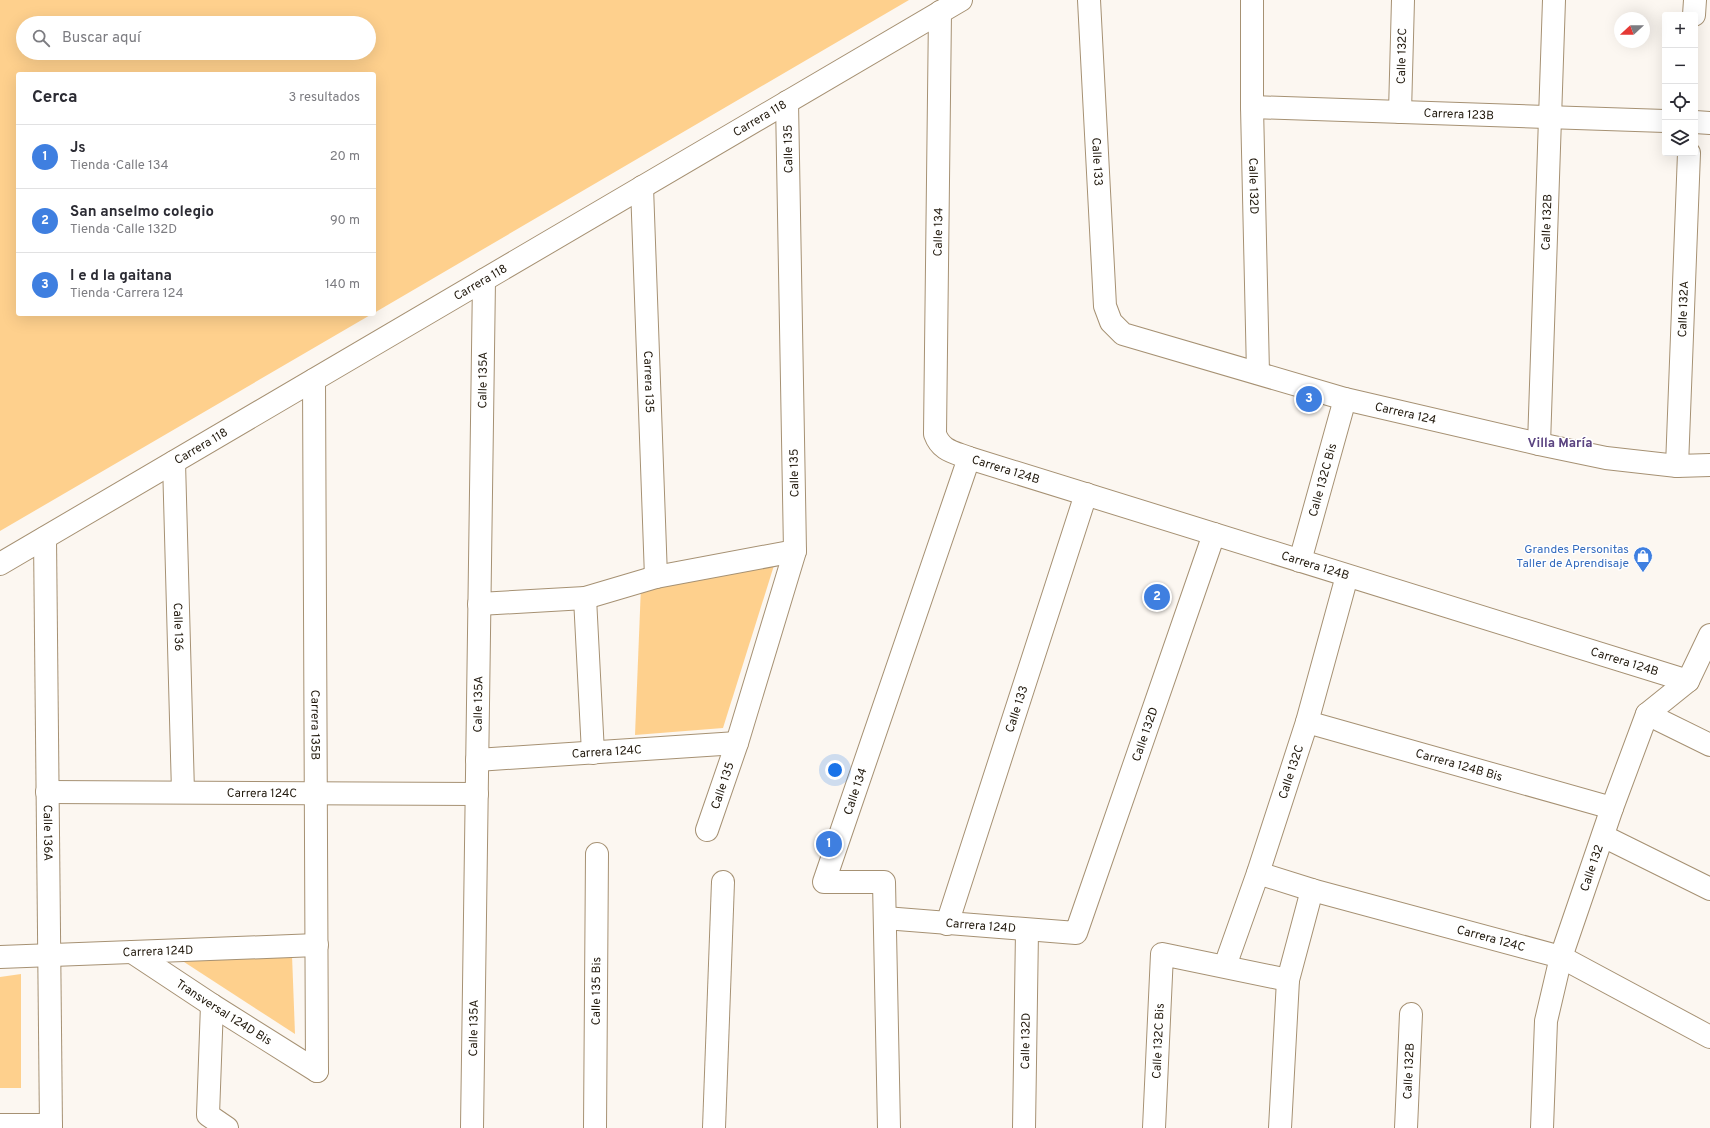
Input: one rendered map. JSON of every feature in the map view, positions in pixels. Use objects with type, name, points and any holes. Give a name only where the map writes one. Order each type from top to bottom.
[{"type":"street","name":"Carrera 118","points":[[0,564],[961,0]]},
{"type":"street","name":"Calle 133","points":[[1089,0],[1105,306],[1111,322]]},
{"type":"street","name":"Calle 132D","points":[[1252,0],[1252,107],[1258,373]]},
{"type":"street","name":"Calle 132C","points":[[1400,112],[1403,0]]},
{"type":"street","name":"Calle 132B","points":[[1539,444],[1554,0]]},
{"type":"street","points":[[1694,12],[1695,0]]},
{"type":"street","name":"Calle 134","points":[[940,12],[935,434],[938,442],[944,448]]},
{"type":"street","name":"Calle 135","points":[[708,830],[737,743],[795,551],[787,102]]},
{"type":"street","name":"Carrera 123B","points":[[1252,107],[1662,121]]},
{"type":"street","points":[[1698,122],[1710,123]]},
{"type":"street","name":"Calle 132A","points":[[1677,466],[1689,156]]},
{"type":"street","name":"Carrera 135","points":[[642,187],[656,577]]},
{"type":"street","name":"Calle 135A","points":[[472,1128],[484,280]]},
{"type":"street","name":"Carrera 124","points":[[1111,322],[1123,334],[1345,399],[1606,458],[1677,466],[1710,465]]},
{"type":"street","name":"Carrera 135B","points":[[314,380],[317,1071]]},
{"type":"street","name":"Calle 132C Bis","points":[[1300,561],[1345,399]]},
{"type":"street","name":"Carrera 124B","points":[[944,448],[970,458],[1688,681]]},
{"type":"street","name":"Calle 134","points":[[889,1128],[884,882],[824,882],[970,458]]},
{"type":"street","name":"Calle 136","points":[[174,462],[182,792]]},
{"type":"street","name":"Calle 133","points":[[947,924],[1086,494]]},
{"type":"street","name":"Calle 132D","points":[[1076,933],[1214,534]]},
{"type":"street","name":"Calle 136A","points":[[45,538],[51,1126]]},
{"type":"street","points":[[479,604],[585,598],[656,577],[795,551]]},
{"type":"street","name":"Calle 132C","points":[[1226,966],[1307,722],[1347,576]]},
{"type":"street","points":[[585,598],[593,753]]},
{"type":"street","points":[[1710,635],[1688,681],[1647,714],[1710,745]]},
{"type":"street","name":"Calle 132","points":[[1542,1128],[1546,1021],[1562,957],[1612,808],[1647,714]]},
{"type":"street","name":"Carrera 124B Bis","points":[[1307,722],[1612,808]]},
{"type":"street","name":"Carrera 124C","points":[[477,760],[737,743]]},
{"type":"street","name":"Carrera 124C","points":[[47,792],[477,794]]},
{"type":"street","points":[[1603,836],[1710,890]]},
{"type":"street","name":"Calle 135 Bis","points":[[595,1128],[597,854]]},
{"type":"street","name":"Carrera 124C","points":[[1258,873],[1312,890],[1562,957],[1710,1037]]},
{"type":"street","points":[[714,1128],[723,882]]},
{"type":"street","points":[[1280,1128],[1288,980],[1312,890]]},
{"type":"street","name":"Carrera 124D","points":[[885,918],[1027,931],[1076,933]]},
{"type":"street","name":"Calle 132D","points":[[1024,1128],[1027,931]]},
{"type":"street","name":"Carrera 124D","points":[[0,957],[317,945]]},
{"type":"street","name":"Transversal 124D Bis","points":[[132,952],[317,1071]]},
{"type":"street","name":"Calle 132C Bis","points":[[1154,1128],[1162,954],[1226,966]]},
{"type":"street","points":[[1226,966],[1288,980]]},
{"type":"street","points":[[212,1004],[208,1115],[227,1128]]},
{"type":"street","name":"Calle 132B","points":[[1406,1128],[1411,1014]]},
{"type":"street","points":[[0,1124],[51,1126]]},
{"type":"shaded area","points":[[0,0],[909,0],[376,312],[376,72],[16,72],[16,316],[369,316],[0,531]]},
{"type":"shaded area","points":[[776,559],[723,728],[635,735],[641,586]]},
{"type":"shaded area","points":[[292,955],[295,1034],[181,960]]},
{"type":"shaded area","points":[[21,974],[21,1088],[0,1088],[0,977]]},
{"type":"place","name":"I e d la gaitana","points":[[1309,399]]},
{"type":"place","name":"Grandes Personitas Taller de Aprendisaje","points":[[1643,573]]},
{"type":"place","name":"San anselmo colegio","points":[[1157,597]]},
{"type":"place","name":"Js","points":[[829,844]]},
{"type":"district","name":"Villa María","points":[[1560,442]]}]
